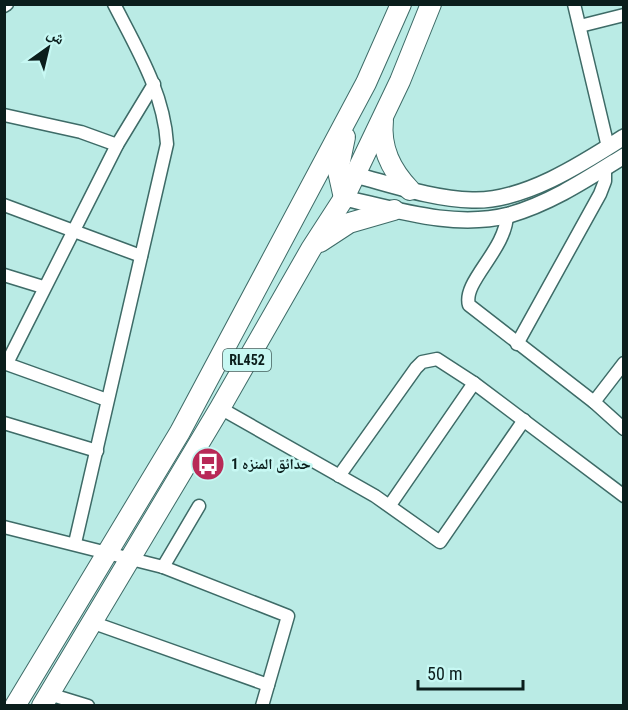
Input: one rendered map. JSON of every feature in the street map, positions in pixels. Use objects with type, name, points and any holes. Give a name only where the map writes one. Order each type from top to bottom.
[{"type":"highway","name":"RL452","points":[[15,705],[180,432],[383,49],[401,4]]},
{"type":"highway","name":"RL452","points":[[46,700],[220,408],[311,249],[345,198],[347,173],[384,116],[431,4]]},
{"type":"highway","points":[[315,180],[326,173],[347,173],[348,116]]},
{"type":"highway","points":[[384,116],[383,143],[387,157],[393,169],[410,190]]},
{"type":"highway","points":[[311,249],[349,223],[394,210]]},
{"type":"street","points":[[75,543],[167,144],[166,122],[154,84],[114,4]]},
{"type":"street","points":[[574,4],[608,147]]},
{"type":"street","points":[[580,26],[624,15]]},
{"type":"street","points":[[107,400],[6,363],[117,145],[154,84]]},
{"type":"street","points":[[4,115],[81,132],[117,145]]},
{"type":"street","points":[[347,173],[410,190],[473,201],[511,196],[529,189],[624,137]]},
{"type":"street","points":[[345,198],[394,210],[461,219],[507,215],[548,200],[622,159]]},
{"type":"street","points":[[517,344],[600,195],[605,182],[605,168]]},
{"type":"street","points":[[4,205],[141,256]]},
{"type":"street","points":[[507,215],[502,240],[470,287],[467,299],[469,305],[594,402],[624,429]]},
{"type":"street","points":[[4,275],[43,287]]},
{"type":"street","points":[[339,476],[422,362],[437,359],[474,382],[624,496]]},
{"type":"street","points":[[594,402],[624,363]]},
{"type":"street","points":[[390,505],[474,382]]},
{"type":"street","points":[[220,408],[390,505],[440,542],[524,420]]},
{"type":"street","points":[[4,423],[97,451]]},
{"type":"street","points":[[163,567],[199,506]]},
{"type":"street","points":[[4,527],[75,543],[163,567],[288,615],[262,705]]},
{"type":"street","points":[[91,622],[268,686]]},
{"type":"street","points":[[46,700],[88,705]]},
{"type":"place","name":"حدائق المنزه 1","points":[[208,464]]}]
